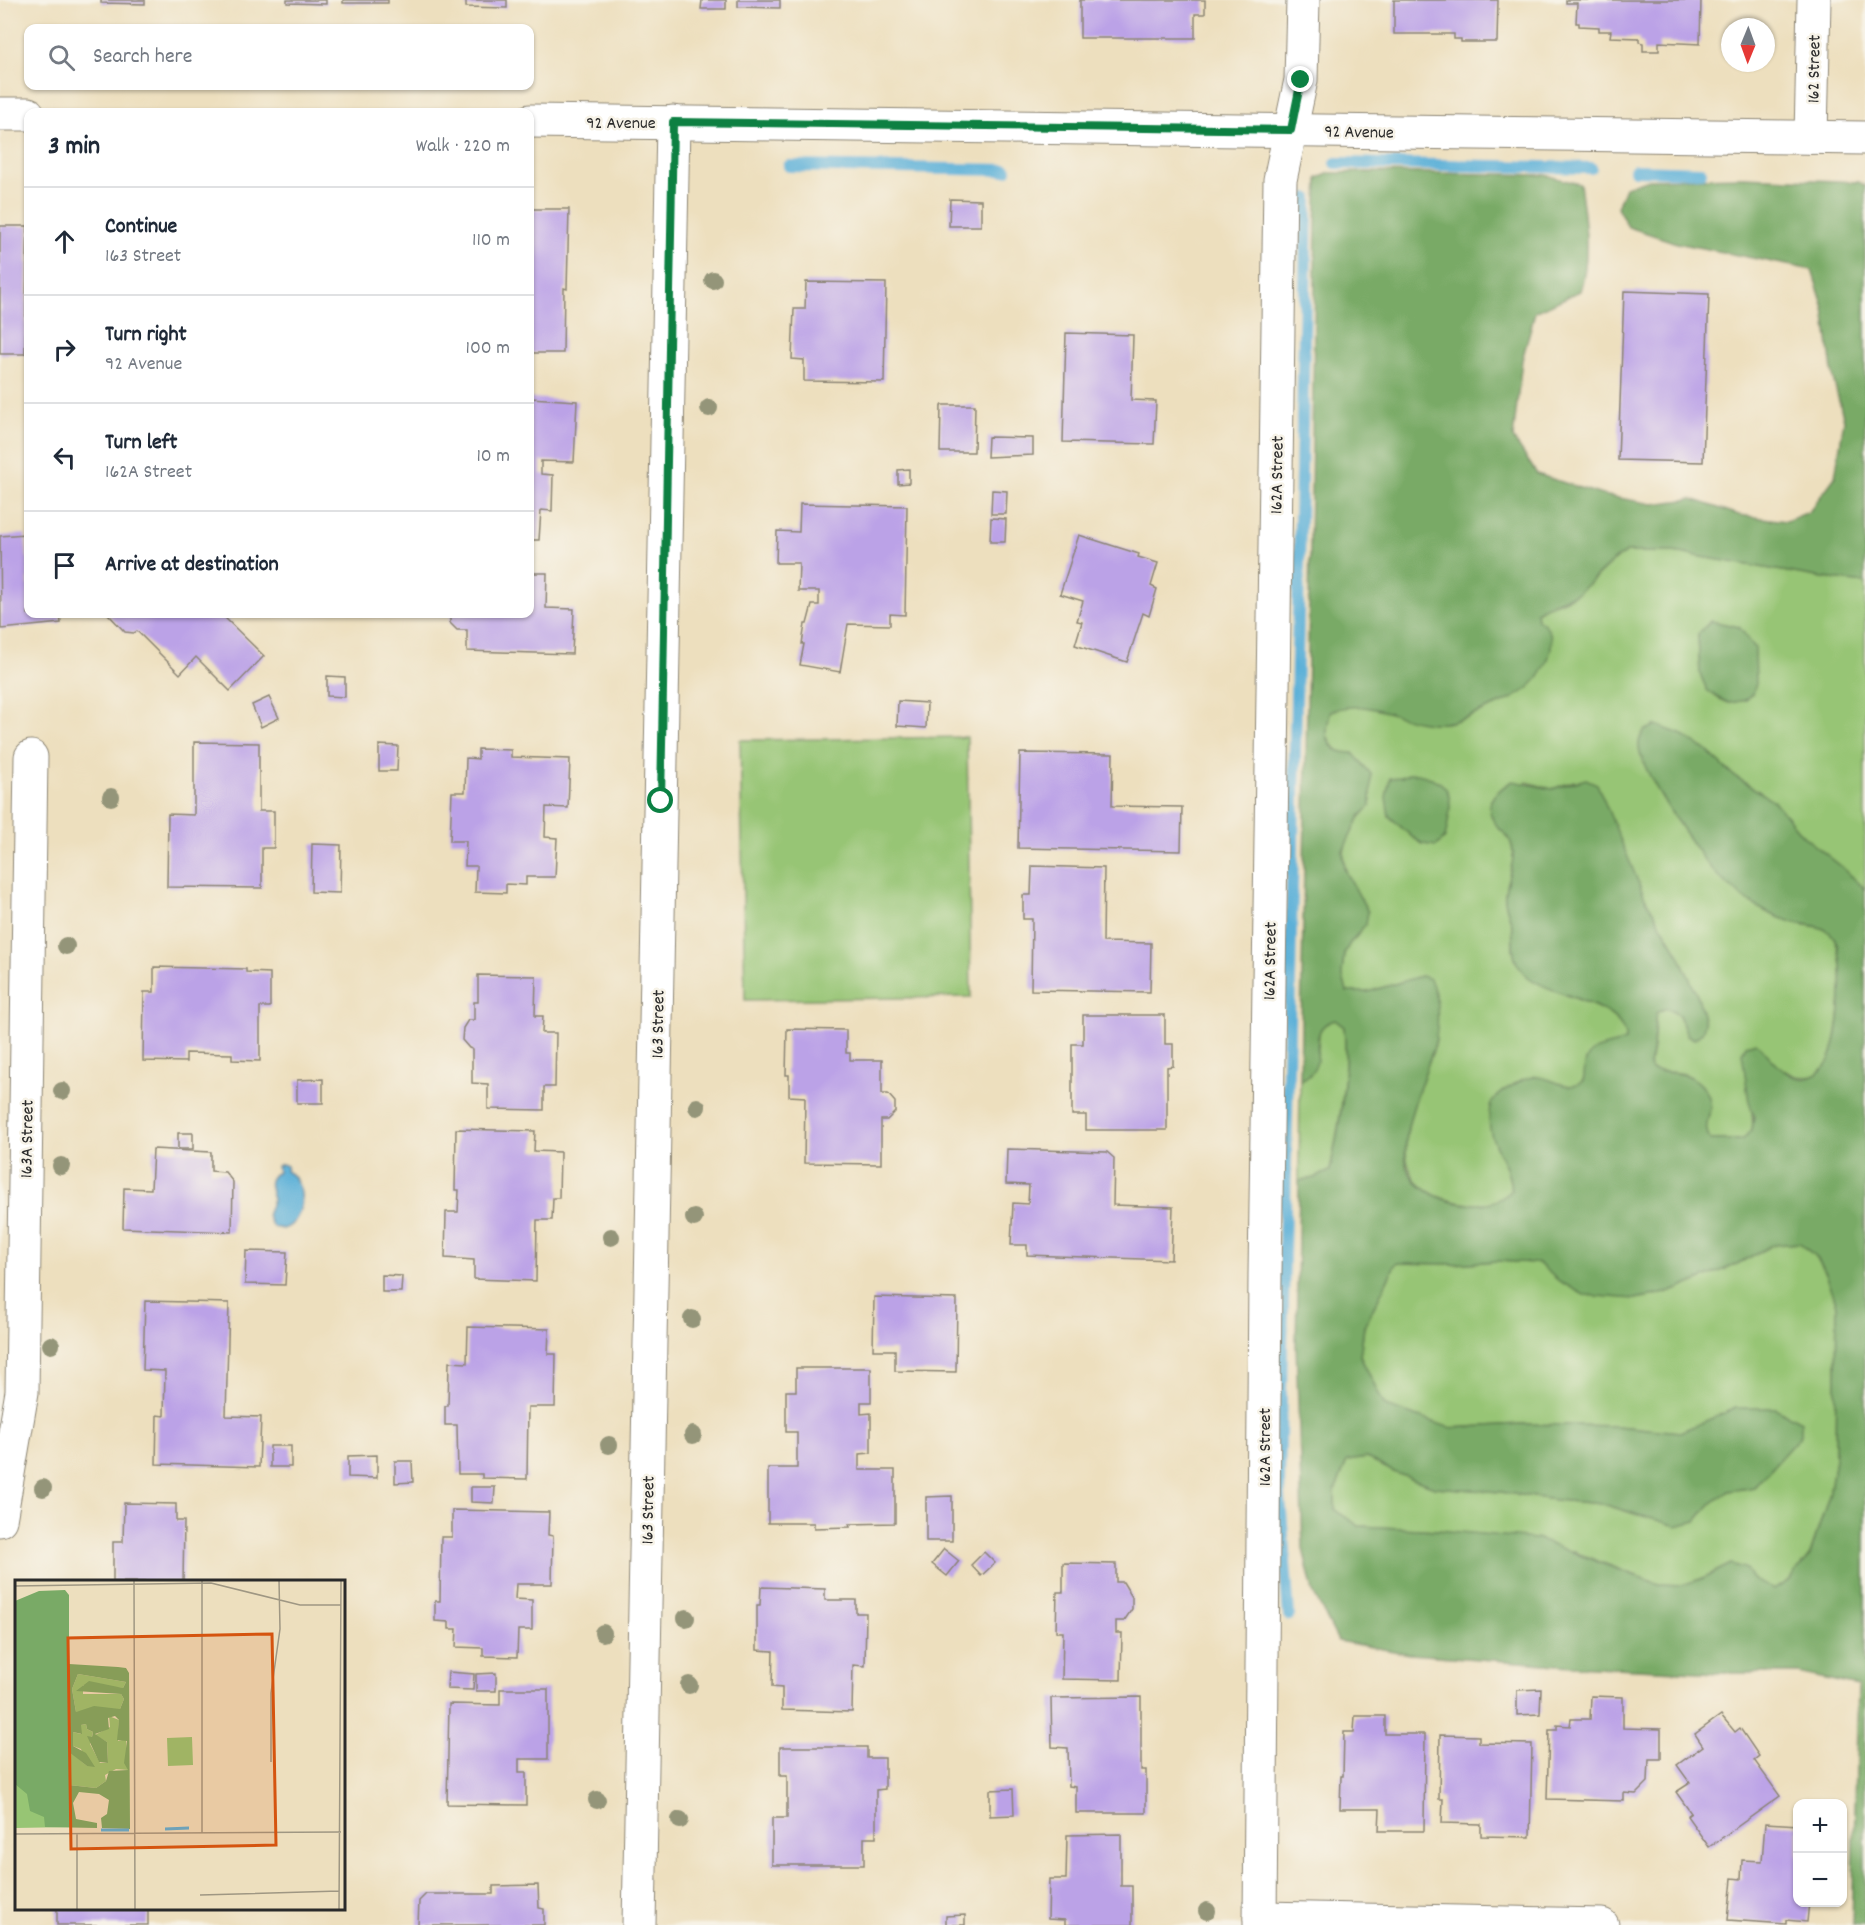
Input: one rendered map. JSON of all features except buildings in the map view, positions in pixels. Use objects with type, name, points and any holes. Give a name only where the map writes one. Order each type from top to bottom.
[{"type":"street","name":"162A Street","points":[[1260,1921],[1264,1298],[1280,180],[1301,80],[1303,0]]},
{"type":"street","name":"162 Street","points":[[1811,137],[1814,0]]},
{"type":"street","points":[[0,114],[24,114]]},
{"type":"street","name":"92 Avenue","points":[[534,122],[1865,138]]},
{"type":"street","name":"163 Street","points":[[639,1925],[673,122]]},
{"type":"street","name":"163A Street","points":[[0,1520],[22,1392],[31,757]]},
{"type":"street","points":[[1260,1921],[1602,1925]]},
{"type":"green space","points":[[1330,173],[1545,175],[1580,184],[1586,251],[1580,291],[1535,312],[1522,360],[1513,438],[1537,474],[1602,495],[1653,504],[1692,499],[1739,515],[1786,521],[1809,512],[1835,477],[1844,420],[1833,378],[1824,308],[1812,270],[1677,243],[1628,227],[1617,207],[1625,187],[1648,179],[1743,177],[1859,182],[1865,186],[1865,583],[1674,552],[1627,552],[1615,559],[1578,593],[1547,605],[1536,612],[1537,620],[1545,624],[1551,634],[1550,650],[1545,666],[1537,679],[1517,696],[1468,717],[1443,723],[1428,723],[1375,709],[1347,707],[1331,711],[1327,734],[1331,746],[1336,750],[1353,753],[1371,774],[1371,806],[1360,816],[1343,851],[1344,868],[1368,912],[1366,924],[1344,954],[1342,973],[1347,992],[1368,992],[1421,976],[1430,979],[1437,1008],[1436,1038],[1409,1125],[1405,1150],[1406,1162],[1414,1180],[1420,1186],[1449,1201],[1466,1204],[1485,1203],[1502,1198],[1512,1190],[1506,1167],[1490,1129],[1489,1116],[1495,1098],[1518,1082],[1535,1077],[1566,1085],[1577,1085],[1583,1081],[1585,1065],[1590,1054],[1600,1048],[1625,1041],[1623,1028],[1602,1009],[1538,983],[1527,976],[1517,964],[1512,925],[1505,898],[1513,861],[1512,847],[1509,838],[1498,827],[1490,812],[1491,800],[1500,790],[1513,781],[1552,789],[1586,779],[1597,784],[1645,898],[1678,953],[1699,1000],[1705,1023],[1702,1033],[1694,1039],[1687,1035],[1679,1015],[1666,1008],[1656,1013],[1649,1064],[1652,1070],[1687,1075],[1706,1090],[1710,1101],[1707,1127],[1710,1140],[1742,1140],[1752,1130],[1754,1116],[1749,1102],[1742,1053],[1746,1045],[1756,1042],[1778,1065],[1793,1076],[1808,1078],[1820,1072],[1825,1066],[1832,1053],[1838,1022],[1841,989],[1840,957],[1837,944],[1828,931],[1785,920],[1764,910],[1740,895],[1714,872],[1682,829],[1647,771],[1639,744],[1644,731],[1656,725],[1680,734],[1706,750],[1734,776],[1774,801],[1803,836],[1865,889],[1865,1925],[1852,1925],[1858,1686],[1798,1673],[1721,1673],[1572,1666],[1410,1654],[1338,1641],[1313,1592],[1303,1549],[1296,1345],[1299,1181],[1330,1171],[1340,1117],[1345,1063],[1344,1027],[1335,1020],[1325,1025],[1320,1031],[1315,1067],[1310,1074],[1300,1080],[1316,223],[1318,178]],"holes":[[[1800,1243],[1817,1258],[1826,1273],[1837,1305],[1835,1459],[1829,1496],[1810,1555],[1791,1579],[1774,1590],[1753,1580],[1744,1568],[1731,1564],[1701,1579],[1682,1585],[1658,1584],[1536,1539],[1359,1526],[1335,1510],[1335,1491],[1347,1461],[1367,1458],[1396,1473],[1435,1487],[1603,1504],[1676,1526],[1696,1521],[1709,1505],[1729,1491],[1754,1487],[1801,1435],[1801,1422],[1775,1408],[1736,1408],[1680,1432],[1616,1426],[1521,1424],[1451,1428],[1385,1406],[1360,1356],[1364,1327],[1396,1263],[1452,1264],[1496,1261],[1538,1263],[1559,1281],[1584,1295],[1635,1299],[1671,1292],[1735,1265],[1772,1245]]]},
{"type":"green space","points":[[1627,552],[1674,552],[1865,583],[1865,889],[1803,836],[1774,801],[1734,776],[1706,750],[1680,734],[1642,757],[1665,803],[1691,834],[1785,919],[1822,928],[1832,935],[1840,960],[1841,998],[1832,1053],[1824,1070],[1814,1076],[1802,1077],[1784,1070],[1747,1079],[1753,1119],[1752,1129],[1742,1140],[1710,1140],[1705,1128],[1711,1106],[1702,1089],[1691,1077],[1675,1072],[1652,1070],[1649,1064],[1654,1045],[1656,1013],[1666,1008],[1679,1015],[1687,1035],[1699,1000],[1678,953],[1574,781],[1552,789],[1527,782],[1498,827],[1509,839],[1513,852],[1512,869],[1506,886],[1505,898],[1512,926],[1513,951],[1516,961],[1530,977],[1599,1008],[1613,1017],[1622,1027],[1625,1041],[1586,1060],[1585,1077],[1580,1083],[1560,1085],[1534,1076],[1503,1091],[1492,1102],[1495,1145],[1506,1167],[1512,1190],[1502,1199],[1493,1202],[1467,1204],[1457,1202],[1433,1194],[1417,1182],[1409,1167],[1406,1149],[1412,1109],[1436,1038],[1421,976],[1368,992],[1347,993],[1342,973],[1344,954],[1359,934],[1368,912],[1348,875],[1344,856],[1349,835],[1365,812],[1341,753],[1332,745],[1327,735],[1327,724],[1331,710],[1358,706],[1378,708],[1427,722],[1449,722],[1473,715],[1513,698],[1534,678],[1550,648],[1548,631],[1545,624],[1537,620],[1536,612],[1579,592]],"holes":[[[1710,621],[1739,627],[1746,700],[1729,703],[1718,698],[1700,674],[1698,635]],[[1411,773],[1423,844],[1389,816],[1401,777]]]},
{"type":"green space","points":[[1711,621],[1739,627],[1755,648],[1756,684],[1753,693],[1746,700],[1729,703],[1707,690],[1700,674],[1698,634]]},
{"type":"green space","points":[[967,737],[971,997],[745,1000],[740,740]]},
{"type":"green space","points":[[1411,773],[1437,780],[1448,794],[1450,813],[1445,838],[1436,846],[1423,844],[1412,837],[1389,816],[1386,797],[1390,778]]},
{"type":"green space","points":[[1335,1020],[1344,1027],[1345,1063],[1337,1135],[1330,1171],[1299,1181],[1300,1080],[1309,1076],[1317,1056],[1321,1027]]},
{"type":"green space","points":[[1800,1243],[1817,1258],[1826,1273],[1837,1305],[1835,1459],[1829,1496],[1810,1555],[1791,1579],[1774,1590],[1753,1580],[1744,1568],[1731,1564],[1701,1579],[1682,1585],[1658,1584],[1572,1551],[1438,1530],[1359,1526],[1335,1510],[1335,1491],[1347,1461],[1367,1458],[1396,1473],[1435,1487],[1603,1504],[1638,1515],[1696,1521],[1709,1505],[1729,1491],[1754,1487],[1801,1435],[1736,1408],[1680,1432],[1616,1426],[1521,1424],[1450,1428],[1385,1406],[1360,1356],[1364,1327],[1396,1263],[1452,1264],[1496,1261],[1539,1263],[1559,1281],[1635,1299],[1671,1292],[1735,1265],[1772,1245]]},
{"type":"water","points":[[282,1164],[287,1166],[286,1171],[293,1176],[301,1192],[300,1210],[296,1219],[283,1229],[273,1227],[267,1216],[273,1199],[270,1181],[278,1172],[277,1166]]},
{"type":"waterway","points":[[1336,163],[1591,168]]},
{"type":"waterway","points":[[789,166],[1006,170]]},
{"type":"waterway","points":[[1635,170],[1701,172]]},
{"type":"waterway","points":[[1289,1615],[1279,1485],[1307,198]]},
{"type":"route","points":[[661,801],[673,122],[1291,130],[1301,80]]}]
